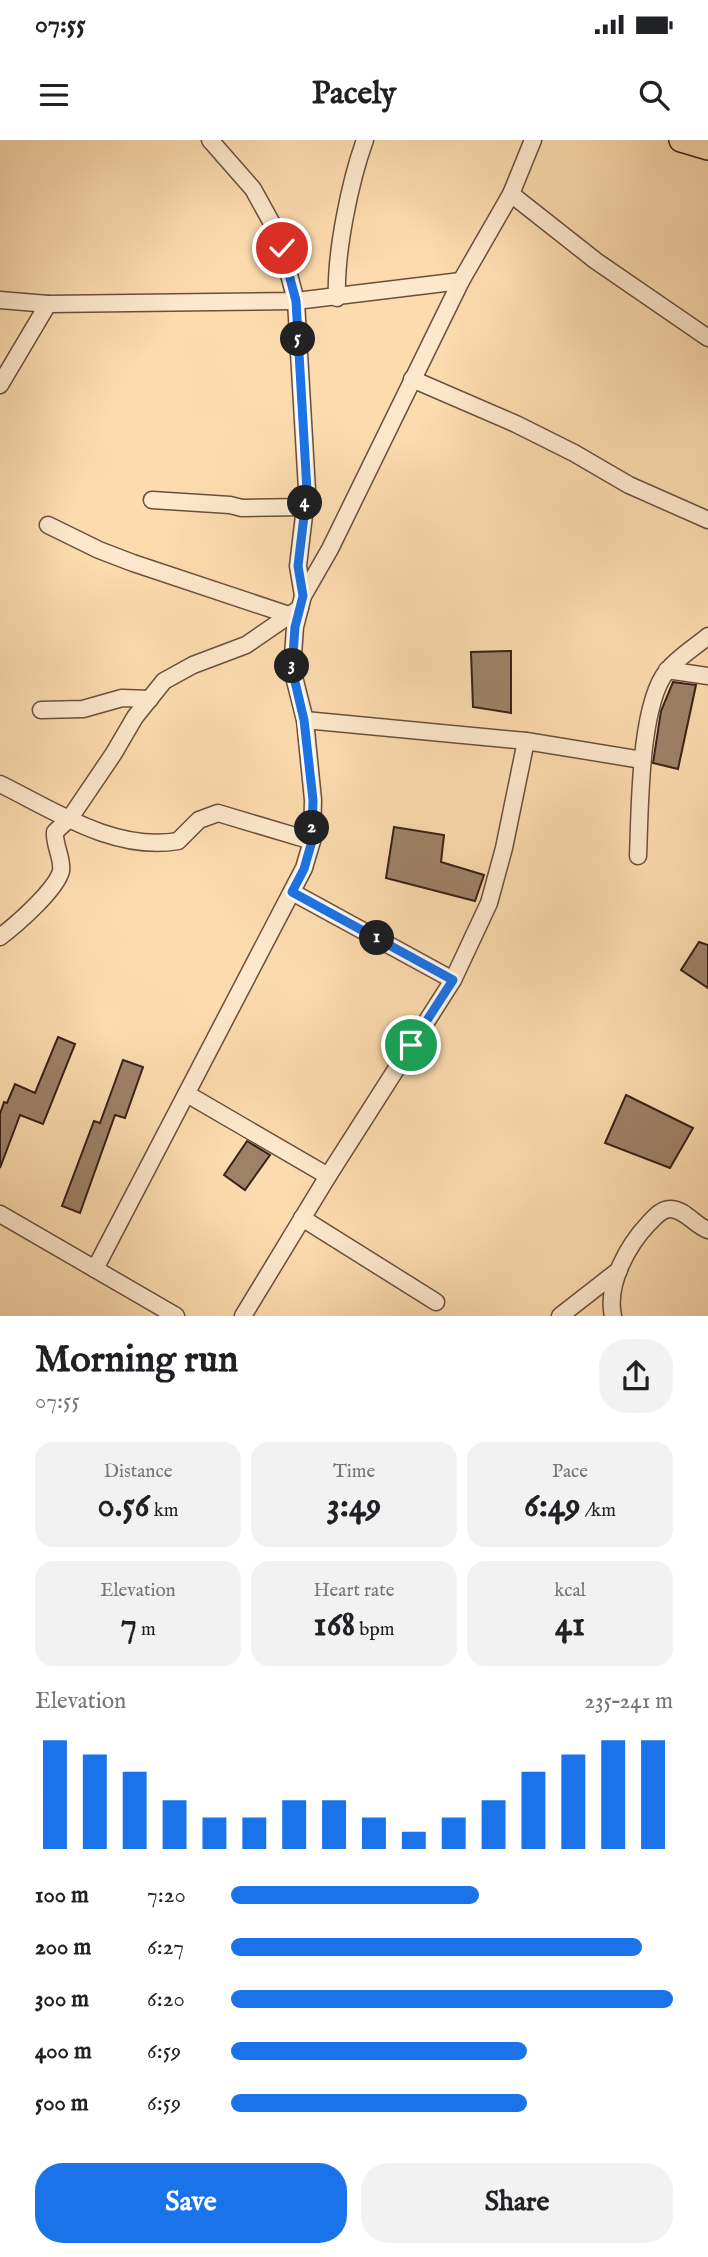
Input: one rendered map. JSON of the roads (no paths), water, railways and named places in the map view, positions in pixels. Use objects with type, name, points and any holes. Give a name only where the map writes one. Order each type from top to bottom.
[{"type":"highway","points":[[681,140],[708,148]]},
{"type":"street","points":[[95,1269],[304,869],[312,841],[313,800],[304,720],[292,669],[298,566],[307,491],[296,301],[274,227],[253,189],[210,140]]},
{"type":"street","points":[[337,298],[337,267],[357,162],[365,140]]},
{"type":"street","points":[[0,937],[20,922],[53,884],[61,871],[61,860],[54,845],[55,832],[70,818],[135,716],[164,681],[180,670],[246,645],[297,606],[330,549],[461,281],[511,194],[533,140]]},
{"type":"street","points":[[511,194],[596,261],[708,338]]},
{"type":"street","points":[[0,300],[48,304],[296,301],[461,281]]},
{"type":"street","points":[[0,385],[48,304]]},
{"type":"street","points":[[412,379],[516,424],[566,448],[629,485],[708,520]]},
{"type":"street","points":[[152,500],[242,508],[305,507]]},
{"type":"street","points":[[48,525],[133,563],[297,606]]},
{"type":"street","points":[[638,856],[642,760],[658,684],[667,670],[708,636]]},
{"type":"street","points":[[667,670],[708,676]]},
{"type":"street","points":[[41,710],[83,709],[122,698],[150,699]]},
{"type":"street","points":[[304,720],[526,741],[642,760]]},
{"type":"street","points":[[243,1315],[453,980],[489,903],[504,848],[526,741]]},
{"type":"street","points":[[0,784],[93,831],[147,843],[178,841],[199,820],[218,813],[312,841]]},
{"type":"street","points":[[292,892],[453,980]]},
{"type":"street","points":[[187,1094],[328,1176]]},
{"type":"street","points":[[613,1315],[611,1306],[619,1270],[627,1251],[642,1230],[663,1210],[682,1212],[708,1230]]},
{"type":"street","points":[[0,1214],[176,1315]]},
{"type":"street","points":[[302,1218],[436,1302]]},
{"type":"street","points":[[560,1315],[619,1270]]}]
